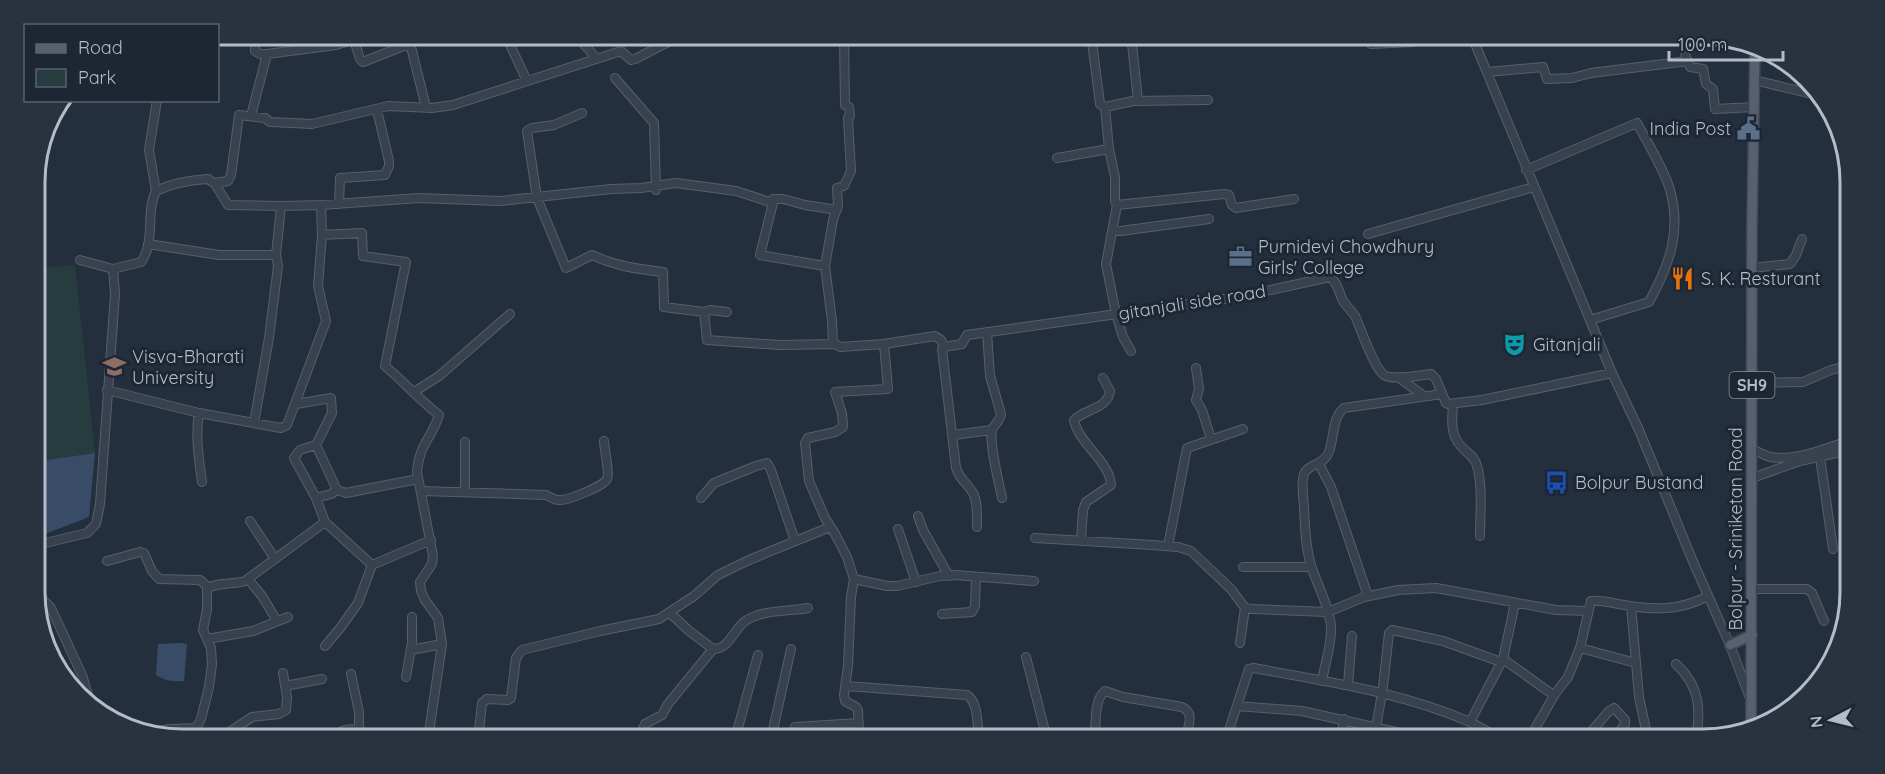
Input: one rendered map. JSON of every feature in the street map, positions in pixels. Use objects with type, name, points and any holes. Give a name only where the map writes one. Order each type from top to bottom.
[{"type":"main road","name":"Bolpur - Sriniketan Road","points":[[1751,721],[1755,55]]},
{"type":"main road","points":[[1730,645],[1752,635]]},
{"type":"street","points":[[255,45],[255,51],[260,54],[336,45]]},
{"type":"street","points":[[356,45],[363,62],[401,47],[411,47],[426,108]]},
{"type":"street","points":[[510,45],[528,81]]},
{"type":"street","points":[[585,45],[596,58]]},
{"type":"street","points":[[80,260],[113,269],[141,262],[145,257],[148,244],[151,200],[156,191],[171,184],[190,180],[208,179],[214,183],[228,181],[231,175],[239,115],[265,118],[270,122],[312,124],[388,106],[426,108],[453,105],[621,51],[631,60],[635,59],[662,45]]},
{"type":"street","points":[[842,45],[845,105],[849,107],[851,171],[844,186],[837,188],[837,210],[833,220],[825,266],[833,342],[840,347],[884,344],[935,336],[941,340],[944,347],[942,349],[958,474],[961,481],[974,494],[977,527]]},
{"type":"street","points":[[1092,45],[1100,104],[1106,107],[1138,101],[1208,100]]},
{"type":"street","points":[[1132,45],[1138,101]]},
{"type":"street","points":[[1476,45],[1612,373],[1639,430],[1730,645],[1751,702]]},
{"type":"street","points":[[1685,45],[1686,61],[1690,67],[1702,69],[1706,84],[1713,88],[1715,109],[1754,107]]},
{"type":"street","points":[[251,116],[267,54]]},
{"type":"street","points":[[1487,72],[1543,67],[1547,79],[1572,78],[1591,73],[1686,61]]},
{"type":"street","points":[[615,78],[654,123],[656,188]]},
{"type":"street","points":[[1754,80],[1807,93]]},
{"type":"street","points":[[156,191],[149,150],[157,102]]},
{"type":"street","points":[[1106,107],[1117,205],[1106,264],[1116,314],[1123,337],[1131,351]]},
{"type":"street","points":[[339,204],[340,178],[385,175],[388,170],[389,161],[376,110]]},
{"type":"street","points":[[582,113],[554,125],[526,131],[537,198],[566,268],[592,255],[612,264],[663,273],[664,307],[704,312],[710,310],[727,312]]},
{"type":"street","points":[[1526,170],[1638,123],[1670,188],[1676,220],[1672,247],[1661,281],[1649,302],[1590,320]]},
{"type":"street","points":[[1057,158],[1110,149]]},
{"type":"street","points":[[216,183],[228,205],[282,207],[419,198],[500,201],[656,188],[676,183],[726,190],[773,203]]},
{"type":"street","points":[[1368,234],[1534,187]]},
{"type":"street","points":[[1117,205],[1224,194],[1229,195],[1232,205],[1236,208],[1294,199]]},
{"type":"street","points":[[825,266],[760,255],[773,199],[837,210]]},
{"type":"street","points":[[107,390],[199,413],[282,428],[287,425],[326,321],[318,286],[322,235],[321,206]]},
{"type":"street","points":[[254,423],[269,338],[278,266],[276,255],[282,207]]},
{"type":"street","points":[[1113,230],[1121,231],[1209,219]]},
{"type":"street","points":[[322,235],[362,233],[363,256],[406,262],[385,366],[439,415],[418,458],[418,479],[431,540],[432,564],[420,582],[425,600],[438,618],[442,645],[429,729]]},
{"type":"street","points":[[1752,268],[1790,264],[1802,239]]},
{"type":"street","points":[[148,244],[219,255],[276,255]]},
{"type":"street","points":[[45,542],[87,533],[96,524],[100,504],[115,294],[113,269]]},
{"type":"street","name":"gitanjali side road","points":[[944,347],[962,345],[967,335],[1239,297],[1330,277],[1335,280],[1344,302],[1353,313],[1382,373],[1386,376],[1398,377]]},
{"type":"street","points":[[704,312],[707,340],[772,344],[836,344]]},
{"type":"street","points":[[414,392],[439,376],[510,314]]},
{"type":"street","points":[[987,332],[990,376],[1001,414],[1000,420],[992,430],[1002,498]]},
{"type":"street","points":[[859,729],[858,710],[845,701],[844,696],[854,579],[847,557],[809,481],[805,443],[808,438],[835,432],[843,427],[836,392],[888,389],[884,344]]},
{"type":"street","points":[[1196,368],[1199,389],[1196,400],[1202,410],[1211,439]]},
{"type":"street","points":[[1752,382],[1803,382],[1840,368]]},
{"type":"street","points":[[1398,377],[1431,374],[1436,379],[1446,403],[1453,405],[1612,373]]},
{"type":"street","points":[[1398,377],[1424,396]]},
{"type":"street","points":[[1081,542],[1083,510],[1086,502],[1108,488],[1111,485],[1111,479],[1105,467],[1076,429],[1074,420],[1108,399],[1110,391],[1103,378]]},
{"type":"street","points":[[1322,681],[1331,635],[1328,612],[1311,567],[1306,534],[1303,481],[1306,471],[1323,462],[1328,455],[1334,438],[1336,418],[1344,408],[1442,394]]},
{"type":"street","points":[[296,404],[331,398],[332,413],[316,445],[300,450],[294,458],[316,498],[325,522],[372,565]]},
{"type":"street","points":[[1453,405],[1452,427],[1455,437],[1459,444],[1473,456],[1477,465],[1480,536]]},
{"type":"street","points":[[199,413],[198,452],[202,483]]},
{"type":"street","points":[[1168,546],[1186,448],[1243,429]]},
{"type":"street","points":[[953,435],[992,430]]},
{"type":"street","points":[[421,491],[546,495],[565,500],[602,484],[607,479],[604,441]]},
{"type":"street","points":[[465,442],[465,492]]},
{"type":"street","points":[[1752,449],[1767,456],[1799,456],[1840,444]]},
{"type":"street","points":[[316,445],[337,490],[346,493],[418,479]]},
{"type":"street","points":[[1752,478],[1800,462],[1840,452]]},
{"type":"street","points":[[1820,457],[1833,549]]},
{"type":"street","points":[[700,498],[714,483],[767,463],[795,541]]},
{"type":"street","points":[[1319,464],[1332,487],[1368,596]]},
{"type":"street","points":[[316,498],[337,490]]},
{"type":"street","points":[[918,516],[923,530],[949,576]]},
{"type":"street","points":[[250,521],[275,559]]},
{"type":"street","points":[[107,561],[140,552],[144,553],[152,571],[159,579],[200,580],[208,587],[235,584],[248,579],[325,522]]},
{"type":"street","points":[[479,729],[483,703],[487,699],[508,700],[511,698],[516,658],[522,650],[659,619],[694,596],[718,575],[830,527]]},
{"type":"street","points":[[898,529],[916,582]]},
{"type":"street","points":[[1035,538],[1168,546],[1191,551],[1231,589],[1245,608],[1240,643]]},
{"type":"street","points":[[325,646],[358,603],[372,565],[431,540]]},
{"type":"street","points":[[1243,567],[1311,567]]},
{"type":"street","points":[[854,579],[887,586],[949,576],[1034,581]]},
{"type":"street","points":[[942,614],[972,612],[975,606],[976,577]]},
{"type":"street","points":[[248,579],[262,596],[277,621]]},
{"type":"street","points":[[172,729],[196,728],[201,719],[212,663],[211,648],[202,630],[207,609],[208,587]]},
{"type":"street","points":[[1245,608],[1328,612],[1368,596],[1398,590],[1436,588],[1556,610],[1588,611]]},
{"type":"street","points":[[1752,589],[1807,589],[1812,593],[1824,621]]},
{"type":"street","points":[[1535,729],[1555,694],[1568,677],[1580,648],[1589,603],[1594,600],[1631,606],[1680,608],[1708,596]]},
{"type":"street","points":[[46,603],[51,608],[86,689]]},
{"type":"street","points":[[1470,722],[1502,660],[1515,603]]},
{"type":"street","points":[[1631,606],[1639,697],[1646,729]]},
{"type":"street","points":[[643,729],[647,722],[662,715],[668,704],[713,648],[724,646],[742,623],[757,615],[808,608]]},
{"type":"street","points":[[670,613],[688,630],[713,648]]},
{"type":"street","points":[[207,639],[244,633],[288,617]]},
{"type":"street","points":[[406,677],[411,650],[412,617]]},
{"type":"street","points":[[1376,727],[1389,633],[1392,630],[1443,641],[1502,660],[1555,694]]},
{"type":"street","points":[[1348,685],[1352,636]]},
{"type":"street","points":[[411,650],[442,645]]},
{"type":"street","points":[[1580,648],[1636,663]]},
{"type":"street","points":[[773,729],[792,649]]},
{"type":"street","points":[[738,729],[758,655]]},
{"type":"street","points":[[1026,657],[1044,729]]},
{"type":"street","points":[[1676,664],[1687,674],[1696,691],[1699,716],[1697,729]]},
{"type":"street","points":[[1229,729],[1249,669],[1254,668],[1382,693],[1451,713],[1483,729]]},
{"type":"street","points":[[235,729],[252,717],[279,714],[286,710],[283,673]]},
{"type":"street","points":[[351,674],[359,712],[359,729]]},
{"type":"street","points":[[285,687],[322,679]]},
{"type":"street","points":[[846,686],[967,695],[972,698],[974,704],[978,729]]},
{"type":"street","points":[[1096,729],[1098,701],[1105,691],[1123,697],[1182,707],[1187,710],[1190,717],[1187,729]]},
{"type":"street","points":[[1237,706],[1302,711],[1383,729]]},
{"type":"street","points":[[1594,729],[1614,708],[1625,722],[1621,729]]},
{"type":"street","points":[[1342,729],[1344,719]]},
{"type":"street","points":[[795,727],[859,723]]},
{"type":"green space","points":[[75,265],[95,453],[45,461],[45,267]]},
{"type":"water","points":[[95,453],[89,517],[45,534],[45,461]]},
{"type":"water","points":[[158,644],[187,644],[184,681],[170,681],[156,675]]},
{"type":"place","name":"India Post","points":[[1749,128]]},
{"type":"place","name":"Purnidevi Chowdhury Girls' College","points":[[1240,256]]},
{"type":"place","name":"S. K. Resturant","points":[[1683,278]]},
{"type":"place","name":"Gitanjali","points":[[1515,344]]},
{"type":"place","name":"Visva-Bharati University","points":[[114,366]]},
{"type":"place","name":"Bolpur Bustand","points":[[1557,482]]}]
